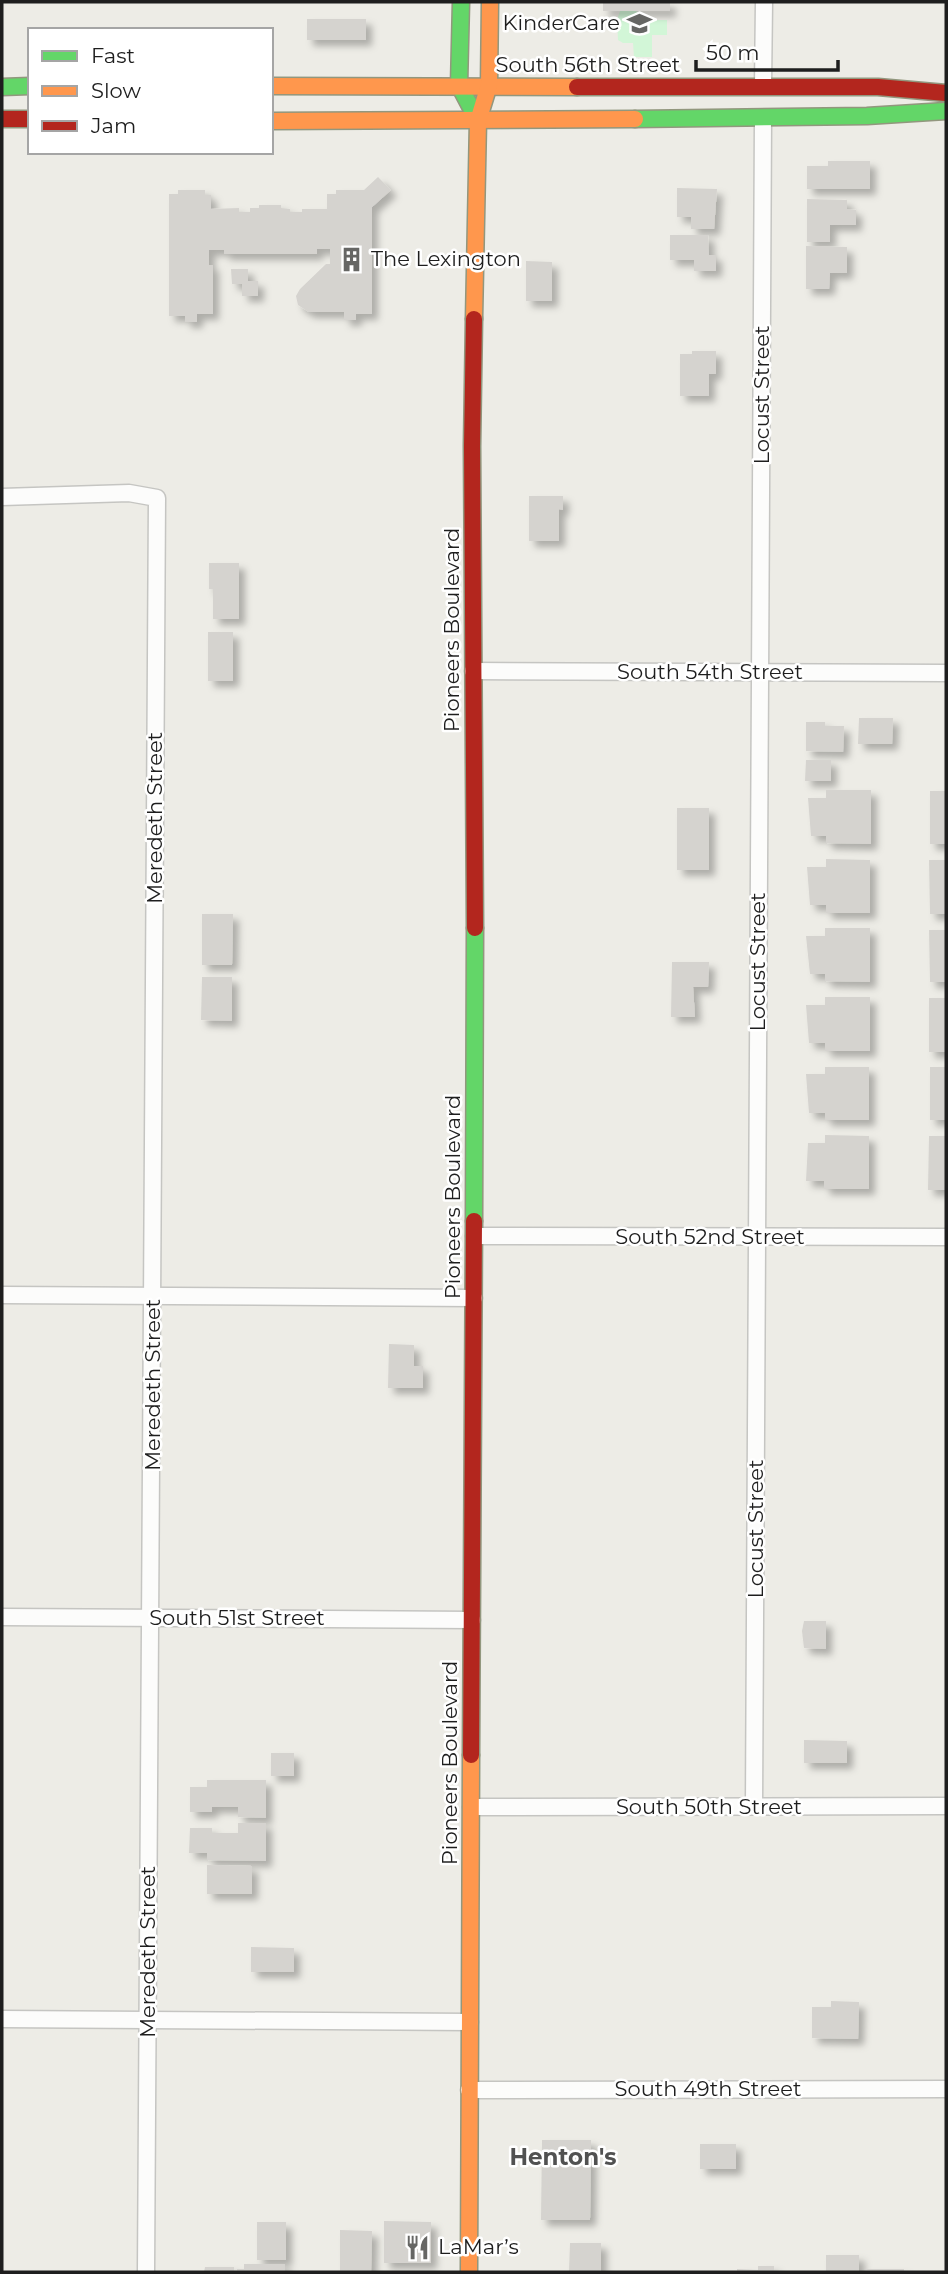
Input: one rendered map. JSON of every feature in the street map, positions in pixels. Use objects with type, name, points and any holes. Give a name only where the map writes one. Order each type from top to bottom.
[{"type":"main road","name":"Pioneers Boulevard","points":[[461,2],[459,85],[478,121]]},
{"type":"main road","name":"Pioneers Boulevard","points":[[469,2272],[474,1298],[473,321],[478,121],[489,85],[490,2]]},
{"type":"main road","points":[[2,87],[28,86]]},
{"type":"main road","name":"South 56th Street","points":[[273,86],[878,87],[946,93]]},
{"type":"main road","points":[[273,121],[763,118],[946,111]]},
{"type":"main road","points":[[2,119],[28,119]]},
{"type":"street","points":[[763,86],[764,2]]},
{"type":"street","name":"Locust Street","points":[[754,1806],[763,118]]},
{"type":"street","name":"Meredeth Street","points":[[2,497],[129,493],[157,498],[146,2272]]},
{"type":"street","name":"South 54th Street","points":[[473,671],[946,673]]},
{"type":"street","name":"South 52nd Street","points":[[474,1236],[946,1237]]},
{"type":"street","points":[[2,1295],[474,1298]]},
{"type":"street","name":"South 51st Street","points":[[2,1617],[472,1620]]},
{"type":"street","name":"South 50th Street","points":[[471,1808],[946,1806]]},
{"type":"street","points":[[2,2018],[470,2022]]},
{"type":"street","name":"South 49th Street","points":[[470,2090],[946,2089]]},
{"type":"green space","points":[[620,11],[636,11],[648,20],[667,20],[667,35],[652,35],[652,57],[634,57],[633,43],[618,40],[617,20]]},
{"type":"building","name":"KinderCare","points":[[603,2],[670,2],[670,11],[603,11]]},
{"type":"building","points":[[307,19],[366,19],[366,40],[307,40]]},
{"type":"building","points":[[828,161],[870,161],[870,189],[807,189],[807,166],[828,166]]},
{"type":"building","name":"The Lexington","points":[[378,177],[391,190],[372,207],[372,314],[356,314],[356,320],[344,320],[344,312],[309,312],[298,305],[296,296],[300,289],[326,264],[330,264],[330,249],[317,249],[317,254],[224,254],[224,250],[209,250],[209,265],[213,265],[213,314],[197,314],[197,322],[185,322],[185,316],[169,316],[169,194],[178,194],[178,190],[205,190],[205,195],[211,195],[211,209],[239,208],[239,212],[250,212],[250,208],[259,208],[259,205],[281,205],[281,208],[290,209],[290,212],[302,212],[302,209],[327,209],[327,194],[336,194],[336,190],[364,190]]},
{"type":"building","points":[[677,188],[717,189],[714,229],[691,229],[691,217],[677,217]]},
{"type":"building","points":[[807,199],[847,200],[847,209],[856,210],[856,225],[830,225],[830,242],[807,242]]},
{"type":"building","points":[[670,235],[708,235],[709,255],[716,255],[716,271],[694,271],[694,260],[670,260]]},
{"type":"building","points":[[806,246],[847,247],[847,273],[830,273],[829,289],[806,289]]},
{"type":"building","points":[[526,261],[552,262],[552,301],[526,301]]},
{"type":"building","points":[[231,269],[248,269],[248,281],[258,281],[258,296],[242,296],[242,284],[232,284]]},
{"type":"building","points":[[692,351],[716,351],[716,374],[709,374],[709,396],[680,396],[680,354],[692,354]]},
{"type":"building","points":[[529,496],[563,496],[563,510],[559,509],[559,541],[529,541]]},
{"type":"building","points":[[209,563],[239,563],[239,619],[213,619],[213,589],[209,589]]},
{"type":"building","points":[[208,632],[233,632],[233,681],[208,681]]},
{"type":"building","points":[[859,718],[893,718],[892,744],[858,744]]},
{"type":"building","points":[[806,722],[844,726],[843,752],[806,751]]},
{"type":"building","points":[[806,760],[831,760],[831,781],[805,781]]},
{"type":"building","points":[[826,790],[871,790],[871,844],[826,843],[826,836],[811,836],[808,798],[826,798]]},
{"type":"building","points":[[930,791],[946,791],[946,844],[930,844]]},
{"type":"building","points":[[677,808],[709,808],[709,870],[677,870]]},
{"type":"building","points":[[826,859],[870,860],[870,913],[826,913],[826,905],[810,905],[807,867],[826,867]]},
{"type":"building","points":[[929,860],[946,860],[946,914],[930,914]]},
{"type":"building","points":[[202,914],[233,914],[232,965],[202,965]]},
{"type":"building","points":[[825,928],[870,928],[870,982],[825,981],[825,974],[810,974],[806,936],[825,936]]},
{"type":"building","points":[[929,930],[946,930],[946,982],[930,982]]},
{"type":"building","points":[[672,962],[709,962],[708,987],[693,987],[695,1017],[671,1017]]},
{"type":"building","points":[[202,977],[232,977],[232,1021],[201,1020]]},
{"type":"building","points":[[825,997],[870,997],[870,1051],[825,1051],[825,1043],[809,1043],[806,1005],[825,1005]]},
{"type":"building","points":[[929,998],[946,998],[946,1052],[929,1052]]},
{"type":"building","points":[[825,1067],[869,1067],[869,1120],[825,1120],[825,1113],[809,1113],[806,1074],[825,1074]]},
{"type":"building","points":[[930,1067],[946,1067],[946,1120],[930,1120]]},
{"type":"building","points":[[825,1135],[869,1136],[869,1189],[824,1189],[824,1181],[806,1181],[808,1143],[825,1143]]},
{"type":"building","points":[[929,1136],[946,1136],[946,1190],[928,1190]]},
{"type":"building","points":[[389,1344],[414,1345],[414,1366],[423,1366],[423,1388],[388,1388]]},
{"type":"building","points":[[804,1621],[826,1621],[826,1649],[804,1648]]},
{"type":"building","points":[[804,1740],[847,1741],[847,1763],[804,1763]]},
{"type":"building","points":[[271,1753],[294,1753],[294,1776],[271,1776]]},
{"type":"building","points":[[207,1780],[266,1780],[266,1818],[238,1817],[238,1807],[212,1807],[212,1812],[190,1812],[190,1787],[207,1787]]},
{"type":"building","points":[[238,1823],[266,1823],[266,1861],[207,1860],[207,1853],[189,1853],[190,1828],[212,1828],[212,1833],[238,1833]]},
{"type":"building","points":[[207,1865],[252,1866],[252,1894],[207,1894]]},
{"type":"building","points":[[251,1947],[294,1948],[294,1972],[251,1972]]},
{"type":"building","points":[[831,2001],[859,2002],[858,2039],[812,2038],[812,2007],[831,2007]]},
{"type":"building","points":[[542,2140],[591,2140],[590,2220],[541,2220]]},
{"type":"building","points":[[700,2144],[736,2144],[736,2169],[700,2169]]},
{"type":"building","points":[[384,2221],[431,2222],[431,2263],[384,2263]]},
{"type":"building","points":[[257,2222],[286,2222],[286,2260],[257,2260]]},
{"type":"building","points":[[340,2230],[372,2231],[371,2272],[340,2272]]},
{"type":"building","points":[[570,2243],[601,2243],[601,2272],[569,2272]]},
{"type":"building","points":[[826,2255],[859,2255],[859,2272],[826,2272]]},
{"type":"building","points":[[244,2264],[285,2264],[285,2272],[237,2272],[237,2269],[244,2269]]},
{"type":"building","points":[[758,2266],[774,2266],[774,2272],[737,2272],[737,2269],[758,2270]]},
{"type":"building","points":[[205,2267],[234,2267],[234,2272],[204,2272]]},
{"type":"building","points":[[866,2269],[904,2269],[904,2272],[866,2272]]},
{"type":"traffic: fast","points":[[461,2],[459,85],[478,121]]},
{"type":"traffic: fast","points":[[2,87],[28,86]]},
{"type":"traffic: fast","points":[[635,119],[867,116],[946,111]]},
{"type":"traffic: fast","points":[[474,1221],[475,928]]},
{"type":"traffic: slow","points":[[474,319],[478,121],[489,85],[490,2]]},
{"type":"traffic: slow","points":[[273,86],[577,87]]},
{"type":"traffic: slow","points":[[273,121],[635,119]]},
{"type":"traffic: slow","points":[[469,2272],[471,1755]]},
{"type":"traffic: jam","points":[[577,87],[878,87],[946,93]]},
{"type":"traffic: jam","points":[[2,119],[28,119]]},
{"type":"traffic: jam","points":[[474,319],[472,446],[475,928]]},
{"type":"traffic: jam","points":[[471,1755],[474,1221]]},
{"type":"place","name":"KinderCare","points":[[640,23]]},
{"type":"place","name":"The Lexington","points":[[351,259]]},
{"type":"place","name":"LaMar’s","points":[[418,2247]]},
{"type":"district","name":"Henton's","points":[[563,2157]]}]
